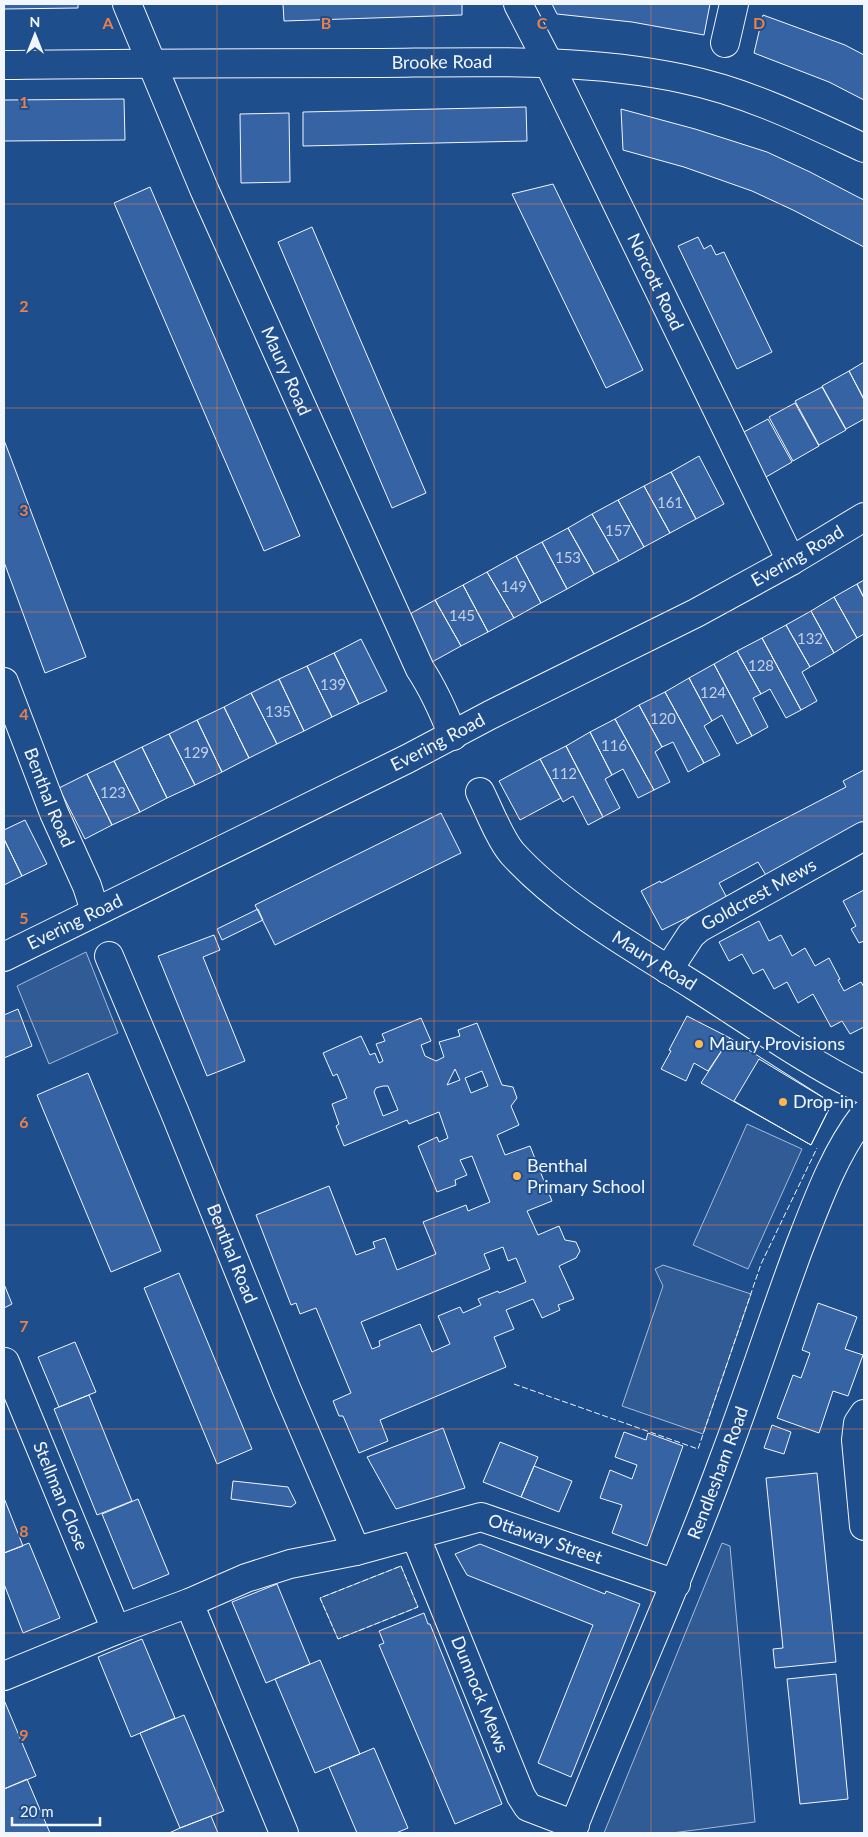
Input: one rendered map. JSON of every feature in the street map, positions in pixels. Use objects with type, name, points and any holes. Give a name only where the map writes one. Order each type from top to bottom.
[{"type":"street","name":"Maury Road","points":[[127,4],[204,189],[325,461],[420,669],[430,684],[453,736]]},
{"type":"street","name":"Norcott Road","points":[[518,4],[791,560]]},
{"type":"street","points":[[725,43],[734,4]]},
{"type":"street","name":"Brooke Road","points":[[4,65],[548,62],[632,69],[713,86],[795,116],[864,148]]},
{"type":"street","name":"Evering Road","points":[[4,957],[453,736],[490,715],[696,613],[864,517]]},
{"type":"street","name":"Benthal Road","points":[[4,682],[54,813],[87,886],[95,911]]},
{"type":"street","name":"Maury Road","points":[[480,792],[511,852],[554,892],[587,918],[832,1072],[864,1090]]},
{"type":"street","name":"Goldcrest Mews","points":[[668,970],[691,935],[698,928],[864,836]]},
{"type":"street","name":"Benthal Road","points":[[109,956],[175,1113],[286,1388],[356,1551]]},
{"type":"street","name":"Rendlesham Road","points":[[573,1829],[676,1584],[724,1460],[761,1352],[815,1207],[835,1161],[864,1115]]},
{"type":"street","name":"Stellman Close","points":[[5,1362],[116,1630]]},
{"type":"street","points":[[864,1414],[858,1423],[856,1440],[864,1526]]},
{"type":"street","name":"Ottaway Street","points":[[356,1551],[481,1517],[676,1584]]},
{"type":"street","name":"Dunnock Mews","points":[[415,1535],[521,1796],[528,1807],[573,1829]]},
{"type":"street","points":[[4,1676],[116,1630],[189,1603],[246,1578],[290,1564],[356,1551]]},
{"type":"street","points":[[189,1603],[284,1833]]},
{"type":"shaded area","points":[[86,952],[118,1033],[49,1064],[17,986]]},
{"type":"shaded area","points":[[747,1124],[802,1149],[748,1269],[693,1245]]},
{"type":"shaded area","points":[[663,1265],[751,1294],[703,1434],[622,1406],[663,1286],[655,1269]]},
{"type":"shaded area","points":[[722,1543],[730,1546],[755,1822],[672,1833],[604,1833]]},
{"type":"shaded area","points":[[401,1566],[418,1607],[338,1639],[320,1598]]},
{"type":"building","points":[[4,4],[78,4],[78,8],[4,9]]},
{"type":"building","points":[[283,4],[462,4],[462,15],[284,21]]},
{"type":"building","points":[[552,4],[710,4],[704,35],[632,22],[557,14]]},
{"type":"building","points":[[763,15],[845,45],[864,55],[864,100],[829,82],[754,53]]},
{"type":"building","points":[[124,99],[125,140],[4,141],[4,100]]},
{"type":"building","points":[[526,107],[527,141],[303,146],[303,112]]},
{"type":"building","points":[[621,109],[695,129],[767,152],[864,200],[864,247],[752,191],[684,167],[623,150]]},
{"type":"building","points":[[289,113],[290,182],[241,183],[240,114]]},
{"type":"building","points":[[553,184],[643,370],[606,388],[512,194]]},
{"type":"building","points":[[150,187],[300,536],[264,551],[114,203]]},
{"type":"building","points":[[312,227],[426,493],[392,508],[278,242]]},
{"type":"building","points":[[698,237],[704,249],[711,245],[716,255],[724,252],[772,352],[737,369],[678,246]]},
{"type":"building","points":[[864,362],[864,399],[849,371]]},
{"type":"building","points":[[849,371],[864,400],[864,419],[846,429],[822,386]]},
{"type":"building","points":[[822,387],[846,430],[819,445],[795,401]]},
{"type":"building","points":[[795,403],[819,446],[793,461],[769,417]]},
{"type":"building","points":[[768,419],[792,462],[766,477],[742,433]]},
{"type":"building","points":[[4,440],[86,657],[45,673],[4,562]]},
{"type":"building","points":[[699,456],[724,504],[696,519],[671,472]]},
{"type":"building","points":[[671,472],[696,519],[670,533],[644,486]]},
{"type":"building","points":[[644,486],[670,533],[644,547],[618,500]]},
{"type":"building","points":[[618,500],[644,547],[619,561],[592,514]]},
{"type":"building","points":[[592,514],[619,561],[594,574],[568,528]]},
{"type":"building","points":[[568,528],[594,574],[567,589],[542,542]]},
{"type":"building","points":[[542,542],[567,589],[541,603],[516,556]]},
{"type":"building","points":[[516,556],[541,603],[514,618],[487,572]]},
{"type":"building","points":[[487,572],[514,618],[488,632],[463,585]]},
{"type":"building","points":[[864,580],[864,598],[857,584]]},
{"type":"building","points":[[857,584],[864,598],[864,634],[857,638],[834,597]]},
{"type":"building","points":[[463,585],[488,632],[461,646],[435,600]]},
{"type":"building","points":[[834,597],[857,638],[834,653],[811,611]]},
{"type":"building","points":[[435,600],[461,646],[432,662],[408,615]]},
{"type":"building","points":[[811,611],[834,653],[810,667],[786,625]]},
{"type":"building","points":[[786,625],[810,667],[802,672],[817,701],[801,710],[762,638]]},
{"type":"building","points":[[762,638],[801,710],[786,718],[770,689],[761,694],[737,651]]},
{"type":"building","points":[[361,639],[387,691],[359,704],[334,653]]},
{"type":"building","points":[[737,651],[761,694],[753,698],[768,727],[752,736],[714,664]]},
{"type":"building","points":[[334,653],[359,704],[332,717],[307,666]]},
{"type":"building","points":[[714,664],[752,736],[737,744],[722,715],[712,721],[689,678]]},
{"type":"building","points":[[307,666],[332,717],[304,731],[279,679]]},
{"type":"building","points":[[689,678],[712,721],[704,726],[720,755],[704,763],[665,692]]},
{"type":"building","points":[[279,679],[304,731],[277,744],[251,693]]},
{"type":"building","points":[[665,692],[704,763],[688,772],[673,742],[662,747],[639,705]]},
{"type":"building","points":[[251,693],[277,744],[249,758],[224,707]]},
{"type":"building","points":[[639,705],[662,747],[655,752],[670,782],[654,790],[615,719]]},
{"type":"building","points":[[224,707],[249,758],[222,772],[197,720]]},
{"type":"building","points":[[615,719],[654,790],[638,798],[623,769],[612,775],[590,732]]},
{"type":"building","points":[[197,720],[222,772],[195,785],[169,734]]},
{"type":"building","points":[[590,732],[612,775],[605,779],[620,808],[603,817],[566,746]]},
{"type":"building","points":[[169,734],[195,785],[167,798],[142,747]]},
{"type":"building","points":[[566,746],[603,817],[588,825],[573,796],[563,802],[540,759]]},
{"type":"building","points":[[142,747],[167,798],[140,812],[114,761]]},
{"type":"building","points":[[540,759],[561,798],[520,820],[499,781]]},
{"type":"building","points":[[114,761],[140,812],[112,825],[87,774]]},
{"type":"building","points":[[864,770],[864,827],[767,877],[758,862],[719,883],[727,898],[662,930],[641,891],[660,881],[661,883],[846,787],[843,781]]},
{"type":"building","points":[[87,774],[112,825],[85,839],[59,788]]},
{"type":"building","points":[[441,813],[461,853],[275,945],[255,905]]},
{"type":"building","points":[[25,820],[47,864],[22,876],[4,839],[4,830]]},
{"type":"building","points":[[4,839],[22,876],[4,885]]},
{"type":"building","points":[[864,890],[864,941],[859,943],[851,929],[856,926],[843,901]]},
{"type":"building","points":[[258,909],[263,920],[222,940],[217,929]]},
{"type":"building","points":[[759,921],[769,941],[781,935],[792,956],[805,948],[815,966],[829,958],[844,991],[861,982],[864,987],[864,1027],[850,1034],[842,1021],[831,1027],[813,994],[798,1003],[787,982],[774,989],[763,969],[753,974],[742,954],[729,961],[719,942]]},
{"type":"building","points":[[214,935],[220,950],[203,957],[245,1061],[207,1076],[158,956]]},
{"type":"building","points":[[18,1009],[32,1046],[4,1058],[4,1015]]},
{"type":"building","name":"Maury Provisions","points":[[687,1016],[730,1038],[708,1071],[694,1063],[686,1081],[661,1069]]},
{"type":"building","points":[[421,1018],[431,1041],[421,1045],[425,1056],[436,1061],[444,1057],[439,1042],[460,1036],[458,1030],[477,1023],[502,1085],[513,1087],[517,1098],[511,1106],[519,1125],[497,1135],[505,1155],[530,1146],[552,1201],[527,1211],[538,1235],[559,1226],[565,1240],[576,1242],[580,1251],[576,1258],[559,1266],[574,1299],[558,1305],[560,1310],[542,1318],[533,1299],[506,1310],[514,1329],[494,1337],[506,1367],[380,1420],[388,1441],[359,1453],[343,1416],[339,1416],[333,1401],[351,1393],[316,1308],[300,1314],[296,1303],[291,1305],[256,1215],[329,1186],[356,1255],[375,1248],[373,1242],[385,1238],[397,1270],[436,1254],[423,1222],[466,1205],[468,1211],[490,1202],[472,1156],[460,1160],[467,1175],[455,1180],[456,1185],[437,1192],[418,1146],[437,1137],[439,1142],[448,1138],[439,1112],[409,1124],[407,1120],[344,1146],[336,1126],[339,1124],[332,1104],[347,1098],[337,1074],[333,1076],[323,1053],[361,1036],[370,1055],[375,1053],[379,1063],[383,1061],[376,1044],[385,1041],[382,1034]],"holes":[[[455,1069],[460,1080],[447,1085]],[[482,1071],[488,1086],[471,1093],[465,1078]],[[388,1086],[398,1110],[383,1116],[374,1092],[376,1088]],[[503,1247],[508,1261],[516,1258],[526,1282],[478,1299],[481,1305],[463,1313],[460,1307],[438,1316],[450,1344],[432,1352],[420,1324],[379,1341],[380,1346],[372,1349],[361,1322],[490,1269],[484,1254]]]},
{"type":"building","name":"Drop-in","points":[[730,1038],[832,1103],[811,1145],[701,1083]]},
{"type":"building","name":"Drop-in","points":[[759,1059],[832,1103],[811,1145],[734,1101]]},
{"type":"building","points":[[88,1073],[161,1251],[111,1272],[37,1095]]},
{"type":"building","points":[[179,1273],[252,1449],[217,1464],[144,1288]]},
{"type":"building","points":[[4,1284],[12,1304],[4,1308]]},
{"type":"building","points":[[818,1303],[857,1317],[845,1349],[863,1355],[848,1396],[833,1391],[819,1433],[777,1418],[793,1375],[801,1378],[810,1353],[802,1350]]},
{"type":"building","points":[[75,1342],[96,1392],[59,1407],[38,1357]]},
{"type":"building","points":[[89,1395],[132,1501],[97,1515],[54,1409]]},
{"type":"building","points":[[772,1425],[791,1432],[784,1454],[764,1448]]},
{"type":"building","points":[[443,1428],[465,1488],[396,1509],[367,1457]]},
{"type":"building","points":[[624,1432],[646,1440],[648,1433],[683,1446],[647,1546],[612,1533],[622,1505],[600,1498],[610,1470],[632,1479],[637,1465],[615,1457]]},
{"type":"building","points":[[500,1442],[538,1457],[521,1497],[483,1482]]},
{"type":"building","points":[[534,1466],[572,1481],[559,1512],[521,1497]]},
{"type":"building","points":[[817,1473],[836,1662],[775,1668],[773,1649],[783,1648],[766,1478]]},
{"type":"building","points":[[233,1481],[288,1487],[296,1503],[291,1507],[231,1499]]},
{"type":"building","points":[[4,1498],[23,1546],[4,1553]]},
{"type":"building","points":[[138,1499],[169,1574],[133,1589],[102,1514]]},
{"type":"building","points":[[29,1543],[60,1618],[23,1633],[4,1584],[4,1553]]},
{"type":"building","points":[[480,1544],[605,1594],[606,1591],[640,1604],[571,1777],[538,1763],[593,1625],[467,1575],[455,1554]]},
{"type":"building","points":[[277,1584],[310,1664],[266,1683],[232,1602]]},
{"type":"building","points":[[424,1613],[502,1804],[455,1824],[379,1645],[384,1643],[379,1631]]},
{"type":"building","points":[[142,1639],[175,1718],[131,1737],[98,1657]]},
{"type":"building","points":[[320,1660],[360,1754],[315,1773],[275,1679]]},
{"type":"building","points":[[836,1674],[848,1799],[800,1804],[787,1679]]},
{"type":"building","points":[[4,1700],[36,1776],[4,1789]]},
{"type":"building","points":[[184,1715],[224,1811],[180,1828],[140,1733]]},
{"type":"building","points":[[374,1748],[408,1828],[396,1833],[357,1833],[329,1767]]},
{"type":"building","points":[[27,1779],[50,1833],[4,1833],[4,1789]]},
{"type":"building","points":[[211,1816],[218,1833],[169,1833],[180,1828]]},
{"type":"fence","points":[[514,1384],[698,1449],[761,1264],[817,1148]]},
{"type":"fence","points":[[401,1566],[418,1607],[338,1639],[320,1598],[401,1566]]},
{"type":"place","name":"Maury Provisions","points":[[699,1044]]},
{"type":"place","name":"Drop-in","points":[[783,1102]]},
{"type":"place","name":"Benthal Primary School","points":[[517,1176]]}]
